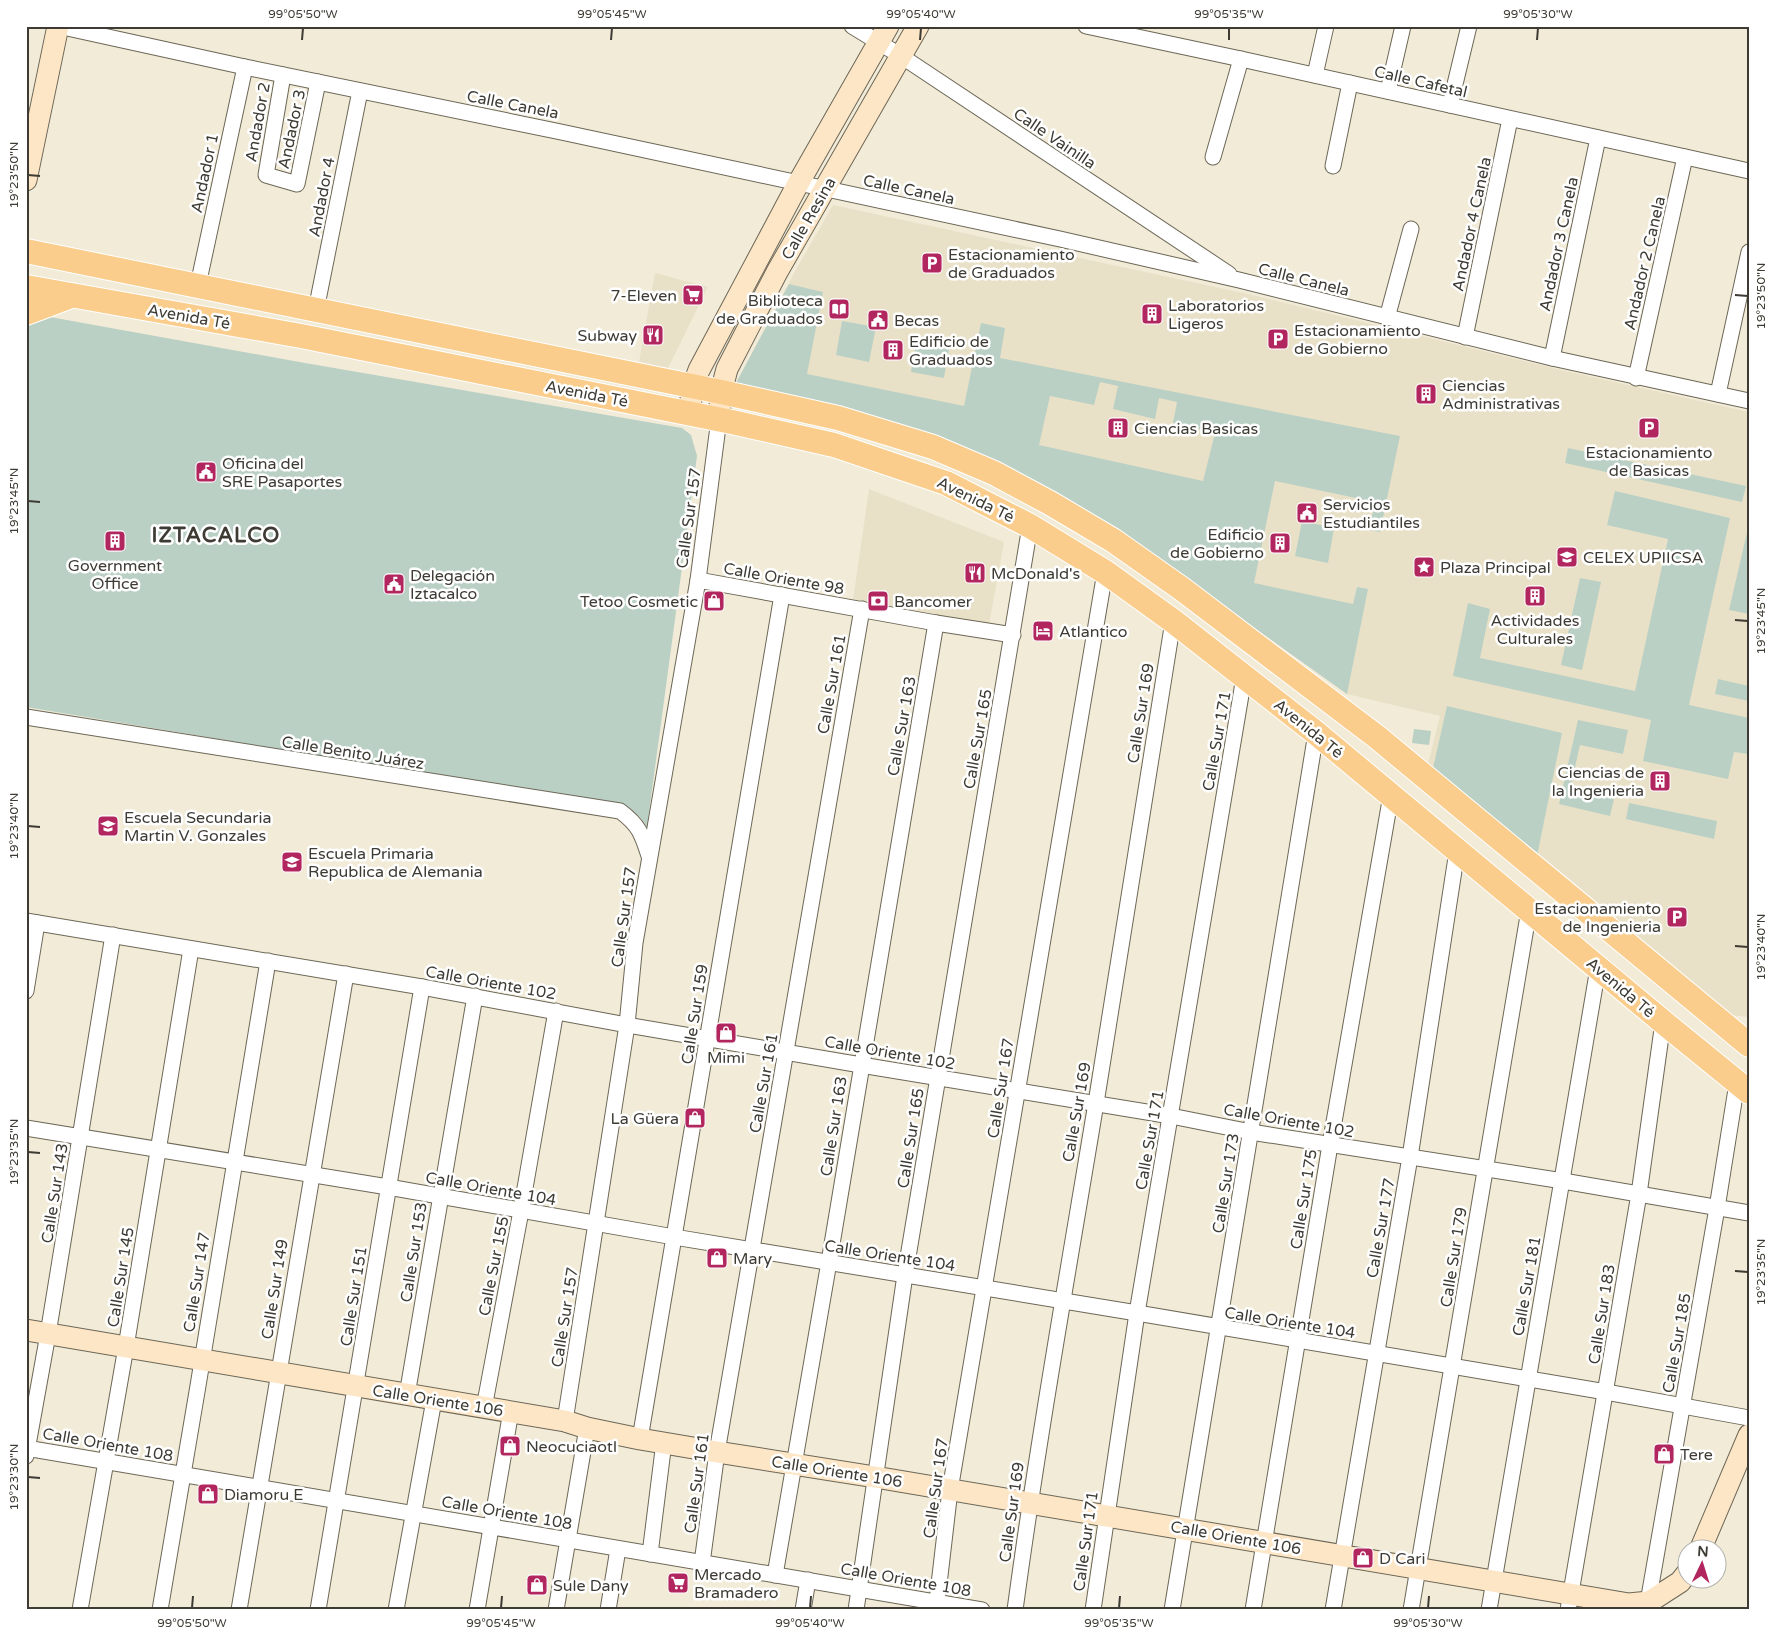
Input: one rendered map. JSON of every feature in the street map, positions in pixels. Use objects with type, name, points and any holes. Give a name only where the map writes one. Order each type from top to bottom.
[{"type":"main road","name":"Avenida Té","points":[[26,251],[693,386],[838,418],[933,448],[994,473],[1050,503],[1114,541],[1182,589],[1377,737],[1749,1045]]},
{"type":"main road","name":"Avenida Té","points":[[26,287],[301,336],[719,419],[834,445],[926,476],[955,488],[1030,526],[1105,572],[1173,621],[1316,733],[1743,1087]]},
{"type":"main road","points":[[26,313],[72,296]]},
{"type":"street","points":[[26,180],[58,26]]},
{"type":"street","name":"Calle Canela","points":[[58,26],[1060,239],[1239,280],[1636,378],[1749,401]]},
{"type":"street","name":"Calle Vainilla","points":[[852,26],[883,35],[901,56],[1239,280]]},
{"type":"street","name":"Calle Resina","points":[[719,419],[721,392],[727,369],[777,272],[918,26]]},
{"type":"street","name":"Calle Cafetal","points":[[1086,26],[1749,171]]},
{"type":"street","points":[[1315,75],[1326,26]]},
{"type":"street","points":[[1388,91],[1403,26]]},
{"type":"street","points":[[1450,105],[1470,26]]},
{"type":"street","name":"Calle Resina","points":[[689,413],[693,386],[699,370],[799,182],[883,35]]},
{"type":"street","points":[[1213,157],[1241,59]]},
{"type":"street","name":"Andador 1","points":[[198,285],[245,67]]},
{"type":"street","name":"Andador 2","points":[[283,75],[266,175],[297,184]]},
{"type":"street","name":"Andador 3","points":[[297,184],[318,82]]},
{"type":"street","points":[[1333,166],[1350,83]]},
{"type":"street","name":"Andador 4","points":[[316,310],[360,91]]},
{"type":"street","name":"Andador 4 Canela","points":[[1465,337],[1510,119]]},
{"type":"street","name":"Andador 3 Canela","points":[[1552,358],[1598,138]]},
{"type":"street","name":"Andador 2 Canela","points":[[1636,378],[1685,157]]},
{"type":"street","points":[[1387,318],[1411,229]]},
{"type":"street","points":[[1718,394],[1749,252]]},
{"type":"street","name":"Calle Sur 157","points":[[565,1421],[627,1025],[635,943],[698,580],[719,419]]},
{"type":"street","name":"Calle Sur 165","points":[[856,1610],[905,1275],[1030,526]]},
{"type":"street","name":"Calle Sur 167","points":[[937,1606],[950,1490],[1105,572]]},
{"type":"street","name":"Calle Oriente 98","points":[[698,580],[1013,635]]},
{"type":"street","name":"Calle Sur 159","points":[[640,1439],[782,595]]},
{"type":"street","name":"Calle Sur 161","points":[[702,1563],[717,1452],[862,609]]},
{"type":"street","name":"Calle Sur 169","points":[[1015,1610],[1029,1503],[1061,1301],[1095,1104],[1173,621]]},
{"type":"street","name":"Calle Sur 163","points":[[775,1575],[936,623]]},
{"type":"street","name":"Calle Sur 171","points":[[1093,1610],[1137,1313],[1244,678]]},
{"type":"street","name":"Calle Benito Juárez","points":[[26,717],[620,811],[633,820],[643,838],[649,857]]},
{"type":"street","name":"Calle Sur 173","points":[[1172,1610],[1316,733]]},
{"type":"street","name":"Calle Sur 175","points":[[1253,1610],[1330,1145],[1391,795]]},
{"type":"street","name":"Calle Sur 177","points":[[1334,1610],[1410,1157],[1457,851]]},
{"type":"street","name":"Calle Sur 179","points":[[1411,1610],[1529,910]]},
{"type":"street","points":[[26,991],[32,922]]},
{"type":"street","name":"Calle Oriente 102","points":[[32,922],[422,987],[708,1039],[1171,1116],[1251,1132],[1562,1181],[1749,1213]]},
{"type":"street","name":"Calle Sur 143","points":[[27,1451],[81,1137],[113,935]]},
{"type":"street","name":"Calle Sur 145","points":[[80,1610],[126,1347],[191,949]]},
{"type":"street","name":"Calle Sur 147","points":[[160,1610],[268,961]]},
{"type":"street","name":"Calle Sur 181","points":[[1489,1610],[1598,968]]},
{"type":"street","name":"Calle Sur 149","points":[[239,1610],[346,974]]},
{"type":"street","name":"Calle Sur 151","points":[[318,1610],[422,987]]},
{"type":"street","name":"Calle Sur 153","points":[[407,1395],[474,996]]},
{"type":"street","name":"Calle Sur 155","points":[[484,1408],[556,1011]]},
{"type":"street","name":"Calle Sur 183","points":[[1570,1602],[1639,1194],[1663,1022]]},
{"type":"street","name":"Calle Sur 185","points":[[1648,1606],[1717,1208],[1743,1087]]},
{"type":"street","name":"Calle Oriente 104","points":[[26,1128],[388,1187],[674,1238],[1137,1313],[1749,1418]]},
{"type":"street","name":"Calle Oriente 106","points":[[26,1330],[434,1400],[511,1411],[565,1421],[587,1428],[640,1439],[1185,1528],[1494,1581],[1570,1602],[1648,1606]]},
{"type":"street","points":[[396,1610],[434,1400]]},
{"type":"street","points":[[477,1610],[511,1411]]},
{"type":"street","points":[[556,1610],[587,1428]]},
{"type":"street","points":[[1705,1538],[1749,1435]]},
{"type":"street","points":[[650,1554],[664,1442]]},
{"type":"street","name":"Calle Oriente 108","points":[[27,1451],[184,1474],[492,1526],[568,1541],[859,1588],[937,1606],[982,1610]]},
{"type":"street","points":[[608,1610],[618,1549]]},
{"type":"street","points":[[803,1610],[808,1580]]},
{"type":"street","points":[[1648,1606],[1678,1584]]},
{"type":"shaded area","points":[[833,205],[1248,294],[1561,370],[1749,412],[1749,1017],[1730,1015],[1426,772],[1440,716],[1347,694],[1112,526],[1030,480],[930,436],[889,421],[845,408],[736,383],[793,275]]},
{"type":"shaded area","points":[[655,273],[708,287],[668,368],[639,362]]},
{"type":"shaded area","points":[[869,489],[1004,542],[988,630],[852,607]]},
{"type":"green space","points":[[789,284],[823,292],[807,374],[964,406],[981,323],[1005,328],[1000,358],[1400,436],[1380,532],[1369,530],[1375,502],[1275,481],[1254,583],[1353,604],[1357,587],[1368,589],[1347,694],[1112,526],[1030,480],[930,436],[889,421],[845,408],[736,383]],"holes":[[[1100,382],[1118,386],[1113,409],[1155,419],[1159,398],[1177,402],[1173,423],[1215,433],[1203,481],[1039,445],[1050,396],[1094,405]]]},
{"type":"green space","points":[[50,317],[682,428],[691,435],[697,456],[647,827],[636,814],[620,806],[26,707],[26,319]]},
{"type":"green space","points":[[842,321],[876,327],[869,362],[836,355]]},
{"type":"green space","points":[[917,338],[950,344],[944,378],[911,372]]},
{"type":"green space","points":[[1568,448],[1746,486],[1742,502],[1565,463]]},
{"type":"green space","points":[[1615,491],[1730,518],[1689,705],[1749,718],[1749,754],[1734,752],[1728,779],[1643,761],[1651,720],[1453,676],[1468,603],[1490,609],[1480,658],[1635,691],[1668,539],[1607,525]]},
{"type":"green space","points":[[1302,521],[1334,528],[1328,563],[1295,556]]},
{"type":"green space","points":[[1749,524],[1749,614],[1729,610]]},
{"type":"green space","points":[[1580,578],[1601,582],[1582,670],[1561,665]]},
{"type":"green space","points":[[1718,679],[1749,686],[1749,701],[1715,694]]},
{"type":"green space","points":[[1447,706],[1562,733],[1536,861],[1431,777]]},
{"type":"green space","points":[[1578,720],[1628,730],[1623,754],[1580,745],[1570,790],[1614,799],[1610,816],[1559,804]]},
{"type":"green space","points":[[1414,729],[1431,731],[1429,745],[1412,743]]},
{"type":"green space","points":[[1629,803],[1717,821],[1714,839],[1626,819]]},
{"type":"place","name":"Estacionamiento de Graduados","points":[[932,263]]},
{"type":"place","name":"7-Eleven","points":[[693,295]]},
{"type":"place","name":"Biblioteca de Graduados","points":[[839,309]]},
{"type":"place","name":"Laboratorios Ligeros","points":[[1152,314]]},
{"type":"place","name":"Becas","points":[[878,320]]},
{"type":"place","name":"Subway","points":[[653,335]]},
{"type":"place","name":"Estacionamiento de Gobierno","points":[[1278,339]]},
{"type":"place","name":"Edificio de Graduados","points":[[893,350]]},
{"type":"place","name":"Ciencias Administrativas","points":[[1426,394]]},
{"type":"place","name":"Ciencias Basicas","points":[[1118,428]]},
{"type":"place","name":"Estacionamiento de Basicas","points":[[1649,428]]},
{"type":"place","name":"Oficina del SRE Pasaportes","points":[[206,472]]},
{"type":"place","name":"Servicios Estudiantiles","points":[[1307,513]]},
{"type":"place","name":"Government Office","points":[[115,541]]},
{"type":"place","name":"Edificio de Gobierno","points":[[1280,543]]},
{"type":"place","name":"CELEX UPIICSA","points":[[1567,557]]},
{"type":"place","name":"Plaza Principal","points":[[1424,567]]},
{"type":"place","name":"McDonald's","points":[[975,573]]},
{"type":"place","name":"Delegación Iztacalco","points":[[394,584]]},
{"type":"place","name":"Actividades Culturales","points":[[1535,596]]},
{"type":"place","name":"Tetoo Cosmetic","points":[[714,601]]},
{"type":"place","name":"Bancomer","points":[[878,601]]},
{"type":"place","name":"Atlantico","points":[[1043,631]]},
{"type":"place","name":"Ciencias de la Ingenieria","points":[[1660,781]]},
{"type":"place","name":"Escuela Secundaria Martin V. Gonzales","points":[[108,826]]},
{"type":"place","name":"Escuela Primaria Republica de Alemania","points":[[292,862]]},
{"type":"place","name":"Estacionamiento de Ingenieria","points":[[1677,917]]},
{"type":"place","name":"Mimi","points":[[726,1033]]},
{"type":"place","name":"La Güera","points":[[695,1118]]},
{"type":"place","name":"Mary","points":[[717,1258]]},
{"type":"place","name":"Neocuciaotl","points":[[510,1446]]},
{"type":"place","name":"Tere","points":[[1664,1454]]},
{"type":"place","name":"Diamoru E","points":[[208,1494]]},
{"type":"place","name":"D Cari","points":[[1363,1558]]},
{"type":"place","name":"Mercado Bramadero","points":[[678,1583]]},
{"type":"place","name":"Sule Dany","points":[[537,1585]]},
{"type":"district","name":"IZTACALCO","points":[[216,535]]}]
